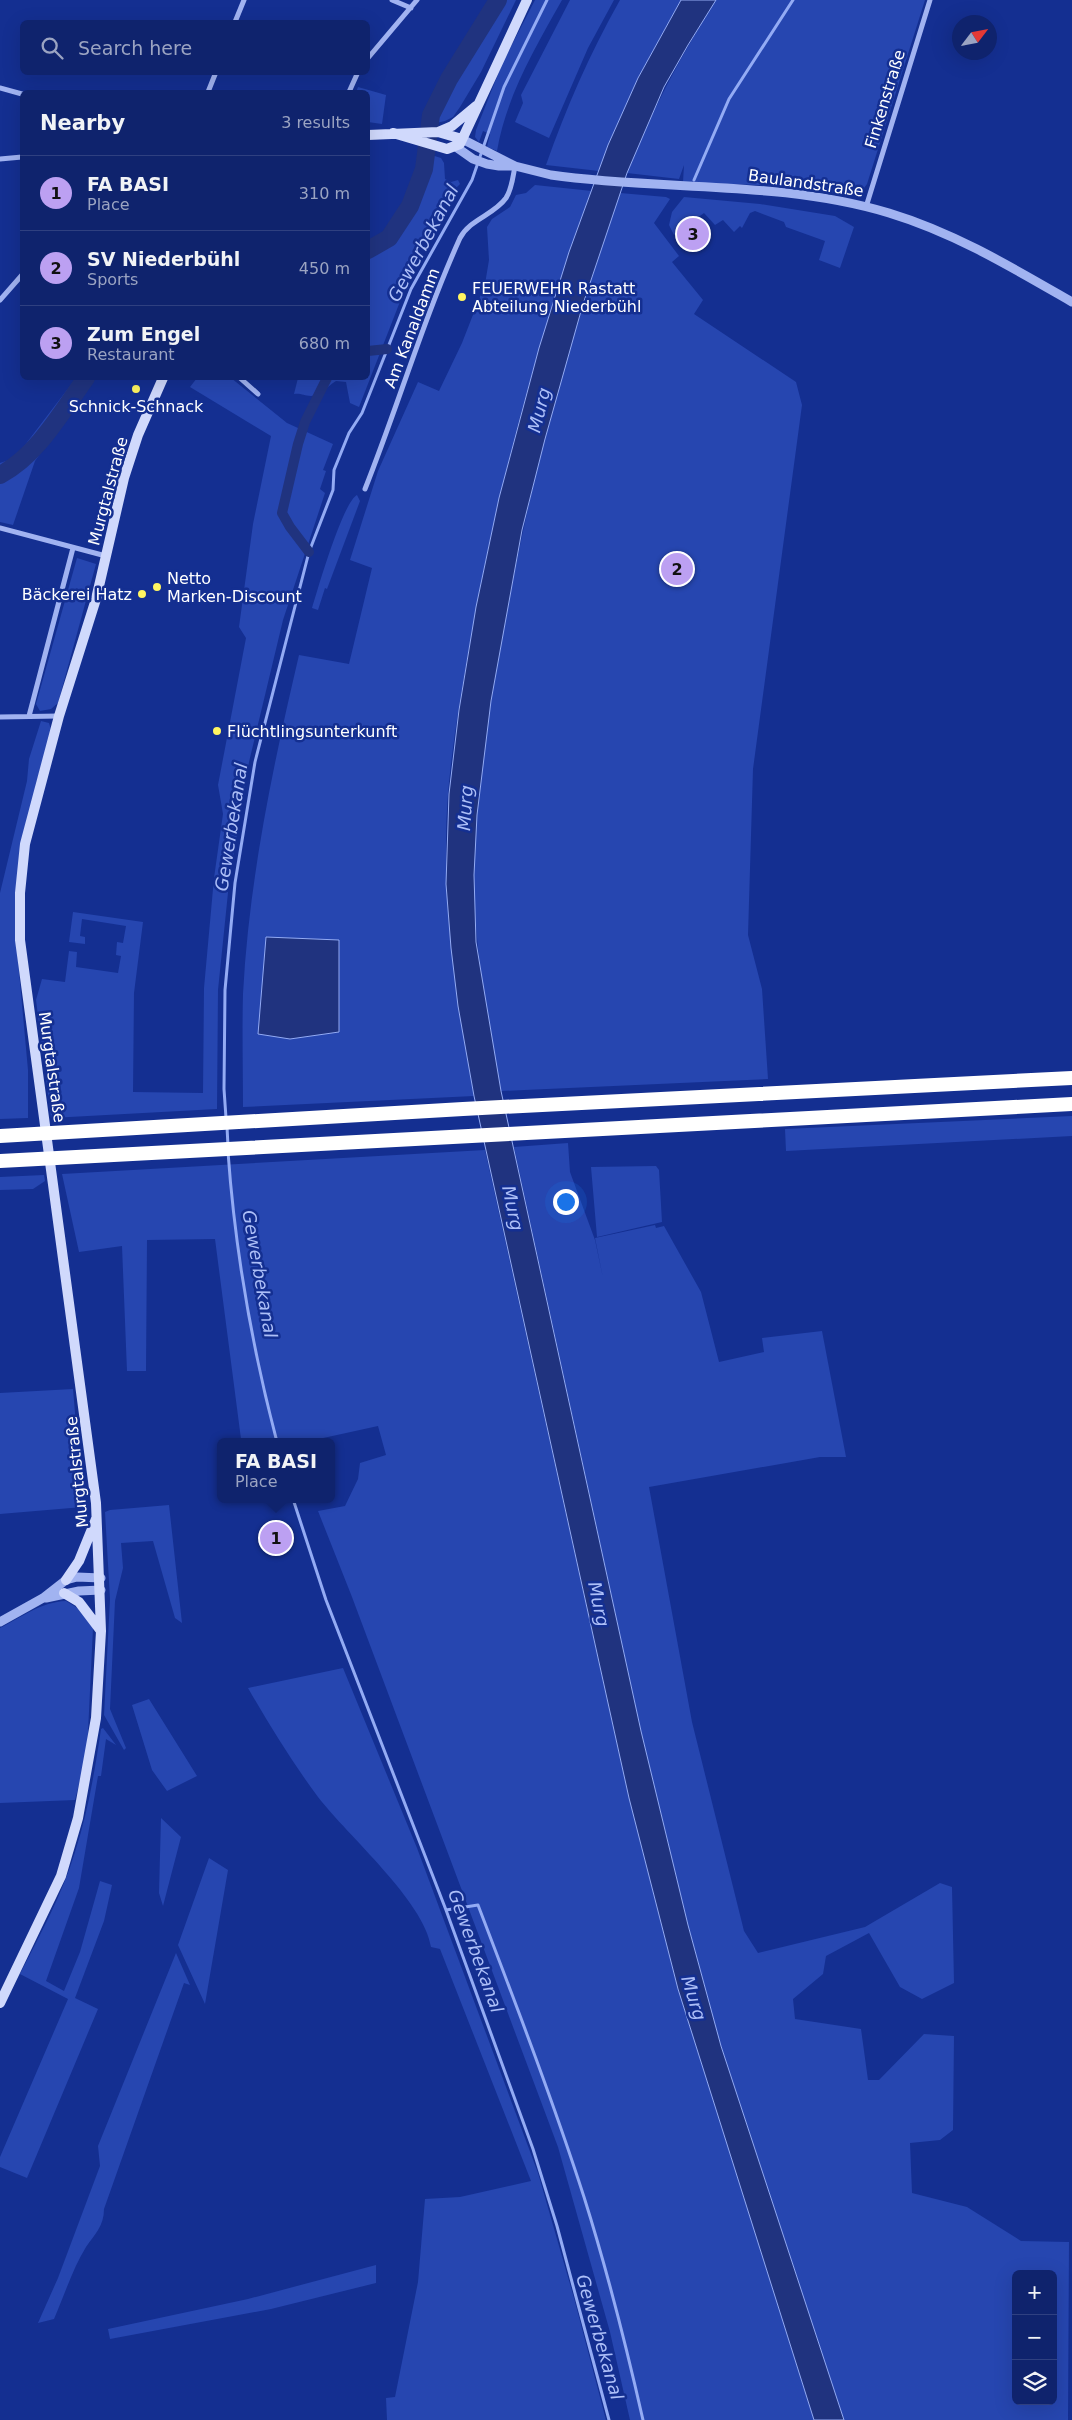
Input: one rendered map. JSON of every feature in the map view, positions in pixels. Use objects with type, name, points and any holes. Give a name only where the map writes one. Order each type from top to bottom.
[{"type":"highway","points":[[0,1136],[463,1109],[1072,1078]]},
{"type":"highway","points":[[0,1161],[1072,1104]]},
{"type":"main road","points":[[459,143],[527,0]]},
{"type":"main road","points":[[438,132],[459,121],[478,104]]},
{"type":"main road","name":"Baulandstraße","points":[[370,135],[438,132],[459,143]]},
{"type":"main road","name":"Baulandstraße","points":[[393,133],[447,149],[459,143]]},
{"type":"main road","name":"Murgtalstraße","points":[[0,2003],[61,1876],[78,1818],[96,1718],[101,1632],[101,1578],[97,1516],[84,1402],[20,940],[20,893],[25,844],[59,716],[96,599],[131,454],[162,380]]},
{"type":"main road","points":[[66,1580],[79,1561],[97,1516]]},
{"type":"main road","points":[[64,1594],[83,1607],[101,1632]]},
{"type":"street","points":[[236,20],[244,0]]},
{"type":"street","points":[[392,0],[411,8]]},
{"type":"street","points":[[370,56],[418,0]]},
{"type":"street","name":"Finkenstraße","points":[[866,207],[930,0]]},
{"type":"street","points":[[209,90],[215,75]]},
{"type":"street","points":[[350,90],[357,75]]},
{"type":"street","points":[[0,88],[20,93]]},
{"type":"street","name":"Baulandstraße","points":[[459,143],[479,147],[515,166]]},
{"type":"street","name":"Baulandstraße","points":[[459,143],[473,159],[487,164],[515,166],[551,175],[793,194],[866,207],[938,230],[981,250],[1072,302]]},
{"type":"street","points":[[0,159],[20,157]]},
{"type":"street","name":"Am Kanaldamm","points":[[365,489],[428,316],[462,236],[471,224],[500,205],[506,198],[515,166]]},
{"type":"street","points":[[0,300],[20,277]]},
{"type":"street","points":[[242,380],[258,394]]},
{"type":"street","points":[[0,528],[73,548]]},
{"type":"street","name":"Murgtalstraße","points":[[29,716],[73,548],[106,556]]},
{"type":"street","points":[[0,717],[59,716]]},
{"type":"street","points":[[0,1622],[43,1598],[66,1580],[77,1577],[101,1578]]},
{"type":"street","points":[[43,1598],[101,1590]]},
{"type":"shaded area","points":[[491,0],[516,0],[481,72],[453,117],[445,121],[423,126],[430,101]]},
{"type":"shaded area","points":[[535,0],[562,0],[514,92],[501,131],[497,151],[487,147],[490,134],[483,131],[479,142],[475,137],[476,130],[502,64]]},
{"type":"shaded area","points":[[570,0],[614,0],[588,48],[549,138],[515,122],[523,103],[521,95]]},
{"type":"shaded area","points":[[620,0],[681,0],[638,78],[599,171],[546,165],[579,81]]},
{"type":"shaded area","points":[[716,0],[925,0],[867,184],[858,196],[780,186],[683,182],[684,165],[679,179],[627,173],[667,84]]},
{"type":"shaded area","points":[[358,87],[368,90],[357,90]]},
{"type":"shaded area","points":[[370,90],[386,95],[382,124],[370,122]]},
{"type":"shaded area","points":[[428,154],[441,158],[444,163],[445,179],[451,182],[458,180],[460,184],[454,190],[449,205],[438,216],[422,245],[370,379],[370,254],[393,240],[403,228],[418,199]]},
{"type":"shaded area","points":[[535,185],[592,191],[553,303],[505,474],[480,590],[453,745],[448,793],[446,842],[448,906],[463,1033],[474,1096],[243,1107],[243,994],[256,865],[271,781],[299,655],[349,664],[372,568],[350,560],[378,471],[418,382],[439,391],[462,343],[485,284],[489,260],[487,227],[492,219],[510,207],[516,195],[526,193]]},
{"type":"shaded area","points":[[620,193],[666,197],[670,199],[654,223],[679,256],[672,262],[703,300],[694,314],[796,382],[802,405],[753,769],[748,935],[762,989],[768,1079],[501,1091],[491,1038],[476,930],[474,849],[481,766],[489,710],[506,620],[536,475],[571,346]]},
{"type":"shaded area","points":[[684,197],[760,204],[835,216],[854,227],[840,268],[819,260],[825,241],[786,227],[784,222],[755,211],[750,213],[742,228],[740,226],[734,232],[723,220],[715,225],[704,213],[674,235],[669,225],[672,212]]},
{"type":"shaded area","points":[[74,380],[81,380],[34,443],[12,465],[0,472],[0,463],[15,458]]},
{"type":"shaded area","points":[[195,380],[233,380],[287,423],[333,444],[323,470],[326,471],[320,489],[325,493],[283,620],[249,762],[229,883],[218,990],[217,1109],[51,1118],[36,1000],[42,979],[65,982],[69,951],[77,952],[76,967],[118,973],[121,956],[116,955],[117,942],[123,943],[126,926],[82,919],[80,936],[85,937],[85,944],[69,942],[73,912],[143,922],[134,993],[133,1092],[203,1093],[204,988],[214,878],[223,814],[218,785],[246,638],[239,627],[253,524],[271,436],[190,387]]},
{"type":"shaded area","points":[[298,380],[370,380],[359,407],[350,403],[346,382],[336,381],[314,396],[294,394]]},
{"type":"shaded area","points":[[64,415],[67,416],[35,461],[13,525],[0,522],[0,480],[24,465]]},
{"type":"shaded area","points":[[357,495],[360,501],[327,589],[325,588],[318,610],[312,608],[338,529],[351,501]]},
{"type":"shaded area","points":[[77,558],[96,564],[58,703],[51,709],[40,711],[36,704]]},
{"type":"shaded area","points":[[41,721],[49,723],[52,733],[36,783],[15,928],[28,1070],[28,1118],[0,1119],[0,893],[27,781],[29,759]]},
{"type":"shaded area","points":[[1072,1116],[1072,1136],[786,1151],[785,1129]]},
{"type":"shaded area","points":[[568,1143],[570,1172],[595,1240],[603,1278],[595,1238],[655,1225],[656,1228],[664,1226],[701,1292],[719,1362],[764,1352],[762,1338],[822,1331],[846,1457],[820,1457],[649,1487],[692,1722],[744,1931],[758,1953],[865,1927],[940,1883],[952,1887],[954,1983],[922,1999],[900,1987],[869,1933],[826,1956],[823,1974],[793,1999],[795,2019],[861,2029],[868,2080],[879,2080],[924,2034],[954,2036],[953,2130],[940,2140],[910,2143],[912,2193],[967,2207],[1021,2241],[1069,2242],[1068,2420],[844,2420],[721,2046],[688,1925],[641,1731],[514,1147]]},
{"type":"shaded area","points":[[485,1150],[629,1798],[678,1989],[814,2420],[630,2420],[610,2332],[558,2147],[318,1511],[345,1506],[358,1479],[360,1463],[386,1455],[378,1426],[323,1438],[241,1438],[215,1239],[147,1240],[146,1371],[127,1371],[122,1246],[79,1252],[62,1174]]},
{"type":"shaded area","points":[[656,1166],[659,1170],[662,1222],[597,1237],[591,1167]]},
{"type":"shaded area","points":[[44,1175],[45,1181],[33,1189],[0,1190],[0,1177]]},
{"type":"shaded area","points":[[73,1389],[83,1507],[0,1514],[0,1393]]},
{"type":"shaded area","points":[[169,1505],[182,1623],[175,1618],[153,1541],[121,1543],[123,1568],[115,1601],[110,1709],[126,1748],[124,1750],[104,1715],[110,1599],[105,1512]]},
{"type":"shaded area","points":[[66,1601],[79,1609],[93,1628],[87,1753],[75,1800],[0,1803],[0,1628],[40,1607]]},
{"type":"shaded area","points":[[343,1668],[417,1848],[538,2173],[574,2298],[606,2420],[387,2420],[386,2398],[395,2397],[418,2282],[425,2199],[460,2197],[531,2181],[440,1949],[431,1947],[425,1929],[415,1910],[400,1890],[318,1797],[299,1771],[248,1688]]},
{"type":"shaded area","points":[[149,1699],[197,1776],[167,1791],[152,1770],[132,1705]]},
{"type":"shaded area","points":[[103,1728],[116,1745],[106,1739],[101,1776],[98,1776],[79,1888],[46,1981],[64,1991],[80,1952],[100,1881],[112,1885],[104,1921],[75,1998],[98,2009],[27,2178],[0,2167],[0,2157],[68,1999],[20,1974],[50,1915],[70,1868],[80,1837],[94,1775],[101,1729]]},
{"type":"shaded area","points":[[161,1818],[181,1837],[163,1906],[159,1893]]},
{"type":"shaded area","points":[[209,1858],[228,1870],[205,2004],[178,1945]]},
{"type":"shaded area","points":[[176,1953],[190,1985],[184,1983],[104,2209],[101,2225],[77,2264],[54,2319],[38,2323],[58,2278],[100,2166],[98,2146]]},
{"type":"shaded area","points":[[376,2265],[376,2283],[271,2309],[110,2339],[108,2329],[248,2299]]},
{"type":"water","name":"Murg","points":[[681,0],[716,0],[664,87],[627,173],[583,304],[545,439],[522,530],[491,701],[477,815],[474,875],[476,942],[501,1091],[641,1731],[688,1925],[721,2046],[844,2420],[814,2420],[678,1989],[629,1798],[474,1096],[458,1006],[446,884],[449,794],[459,710],[476,607],[499,498],[539,348],[569,252],[608,145],[638,78]]},
{"type":"water","points":[[266,937],[339,940],[339,1032],[290,1039],[258,1034]]},
{"type":"waterway","points":[[370,249],[389,238],[410,206],[424,169],[431,115],[449,79],[498,0]]},
{"type":"waterway","name":"Gewerbekanal","points":[[226,1118],[224,1089],[225,990],[235,883],[255,762],[309,552],[333,490],[334,470],[349,433],[362,413],[411,289],[472,180],[504,87],[547,0]]},
{"type":"waterway","points":[[694,180],[729,99],[793,0]]},
{"type":"waterway","points":[[370,351],[387,349]]},
{"type":"waterway","points":[[0,475],[14,466],[38,444],[85,380]]},
{"type":"waterway","points":[[309,552],[282,513],[305,422],[326,380]]},
{"type":"waterway","name":"Gewerbekanal","points":[[227,1127],[228,1146]]},
{"type":"waterway","name":"Gewerbekanal","points":[[228,1152],[235,1225],[252,1334],[276,1438]]},
{"type":"waterway","name":"Gewerbekanal","points":[[294,1503],[326,1600],[446,1910],[533,2149],[557,2226],[609,2420]]},
{"type":"waterway","points":[[446,1910],[478,1905],[546,2087],[584,2197],[616,2308],[643,2420]]},
{"type":"place","name":"Zum Engel","points":[[693,234]]},
{"type":"place","name":"FEUERWEHR Rastatt Abteilung Niederbühl","points":[[462,297]]},
{"type":"place","name":"Schnick-Schnack","points":[[136,389]]},
{"type":"place","name":"SV Niederbühl","points":[[677,569]]},
{"type":"place","name":"Netto Marken-Discount","points":[[157,587]]},
{"type":"place","name":"Bäckerei Hatz","points":[[142,594]]},
{"type":"place","name":"Flüchtlingsunterkunft","points":[[217,731]]},
{"type":"place","name":"FA BASI","points":[[276,1538]]}]
